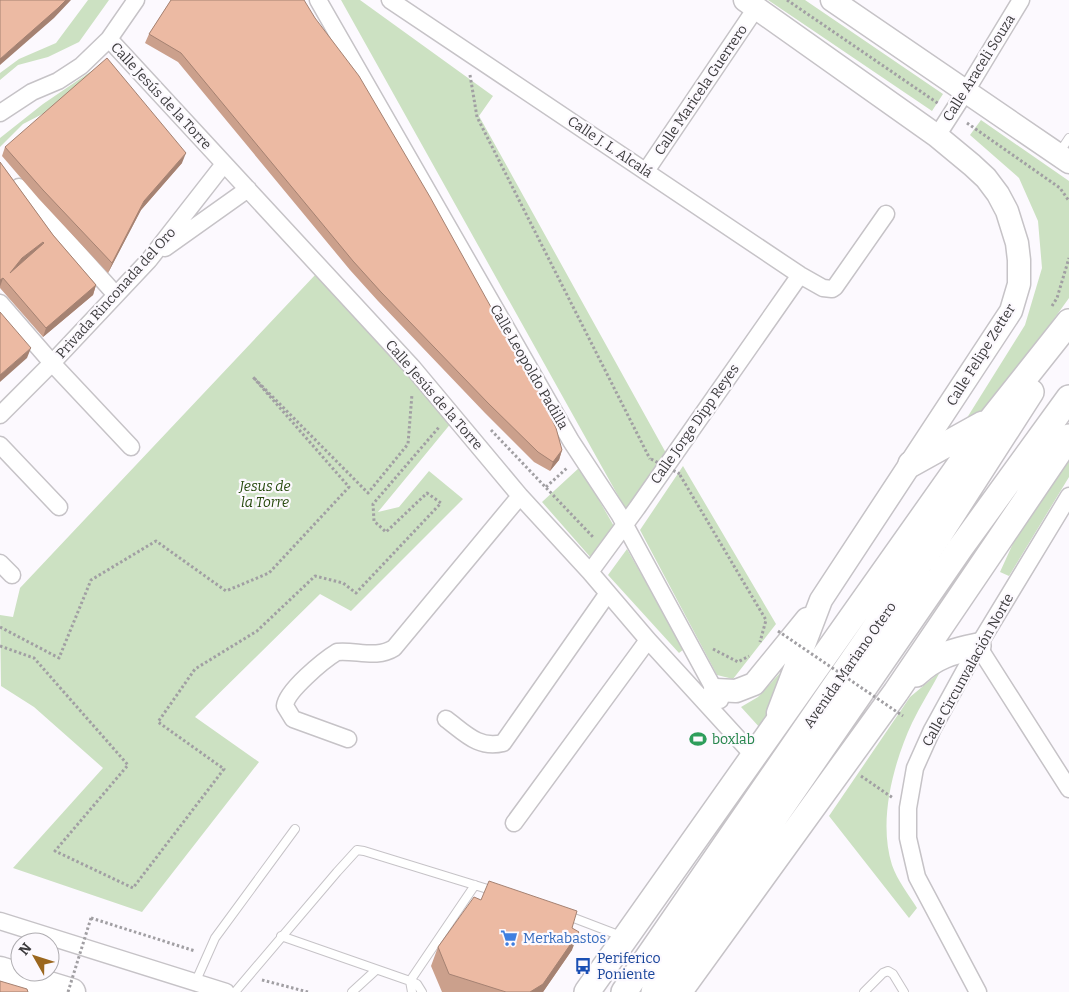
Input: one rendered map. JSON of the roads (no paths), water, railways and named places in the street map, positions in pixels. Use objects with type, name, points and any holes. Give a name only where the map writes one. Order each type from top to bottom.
[{"type":"highway","points":[[0,970],[72,992]]},
{"type":"main road","points":[[832,0],[966,91],[1065,152]]},
{"type":"main road","name":"Calle Felipe Zetter","points":[[751,4],[937,136],[972,164],[998,194],[1007,212],[1017,243],[1019,260],[1019,284],[1011,311],[821,600],[771,733]]},
{"type":"main road","points":[[587,992],[992,419],[1069,322]]},
{"type":"main road","name":"Avenida Mariano Otero","points":[[624,992],[939,535],[1069,332]]},
{"type":"main road","name":"Avenida Mariano Otero","points":[[654,992],[961,548],[1069,398]]},
{"type":"main road","points":[[912,464],[992,419]]},
{"type":"main road","points":[[679,992],[896,692],[1069,437]]},
{"type":"main road","points":[[715,690],[736,691],[754,684],[821,600]]},
{"type":"main road","points":[[896,692],[923,667],[944,654],[978,646]]},
{"type":"main road","points":[[602,992],[602,974],[606,966]]},
{"type":"street","points":[[0,113],[32,92],[58,81],[81,66],[109,39],[136,0]]},
{"type":"street","name":"Calle Leopoldo Padilla","points":[[318,0],[571,441],[624,524],[715,690],[737,736]]},
{"type":"street","name":"Calle J. L. Alcalá","points":[[390,0],[800,275],[823,288],[832,289],[838,283],[886,214]]},
{"type":"street","name":"Calle Araceli Souza","points":[[937,136],[1021,0]]},
{"type":"street","name":"Calle Maricela Guerrero","points":[[646,172],[751,4]]},
{"type":"street","name":"Calle Jesús de la Torre","points":[[109,39],[414,368],[520,496],[754,756]]},
{"type":"street","name":"Privada Rinconada del Oro","points":[[0,415],[149,260],[224,164]]},
{"type":"street","points":[[19,187],[116,295]]},
{"type":"street","points":[[149,260],[248,189]]},
{"type":"street","name":"Calle Jorge Dipp Reyes","points":[[590,572],[800,275]]},
{"type":"street","points":[[0,303],[52,363],[130,447]]},
{"type":"street","points":[[0,445],[59,507]]},
{"type":"street","points":[[348,739],[293,719],[285,706],[287,696],[337,652],[379,654],[394,648],[520,496]]},
{"type":"street","name":"Calle Circunvalación Norte","points":[[978,992],[917,877],[908,838],[908,808],[915,768],[932,730],[978,646],[1069,496]]},
{"type":"street","points":[[0,563],[12,575]]},
{"type":"street","points":[[446,719],[481,743],[489,745],[503,743],[608,593]]},
{"type":"street","points":[[514,823],[648,640]]},
{"type":"street","points":[[978,646],[1069,790]]},
{"type":"street","points":[[0,921],[226,992]]},
{"type":"lane","points":[[195,983],[215,938],[295,829]]},
{"type":"lane","points":[[234,992],[357,850],[501,894]]},
{"type":"lane","points":[[412,992],[410,981],[474,885]]},
{"type":"lane","points":[[555,911],[625,938]]},
{"type":"lane","points":[[281,936],[410,981],[417,984],[422,992]]},
{"type":"lane","points":[[352,992],[376,970]]},
{"type":"lane","points":[[864,992],[883,972],[888,971],[893,974],[904,992]]},
{"type":"place","name":"boxlab","points":[[698,739]]},
{"type":"place","name":"Merkabastos","points":[[509,938]]},
{"type":"place","name":"Periferico Poniente","points":[[583,966]]},
{"type":"park label","name":"Jesus de la Torre","points":[[265,494]]}]
